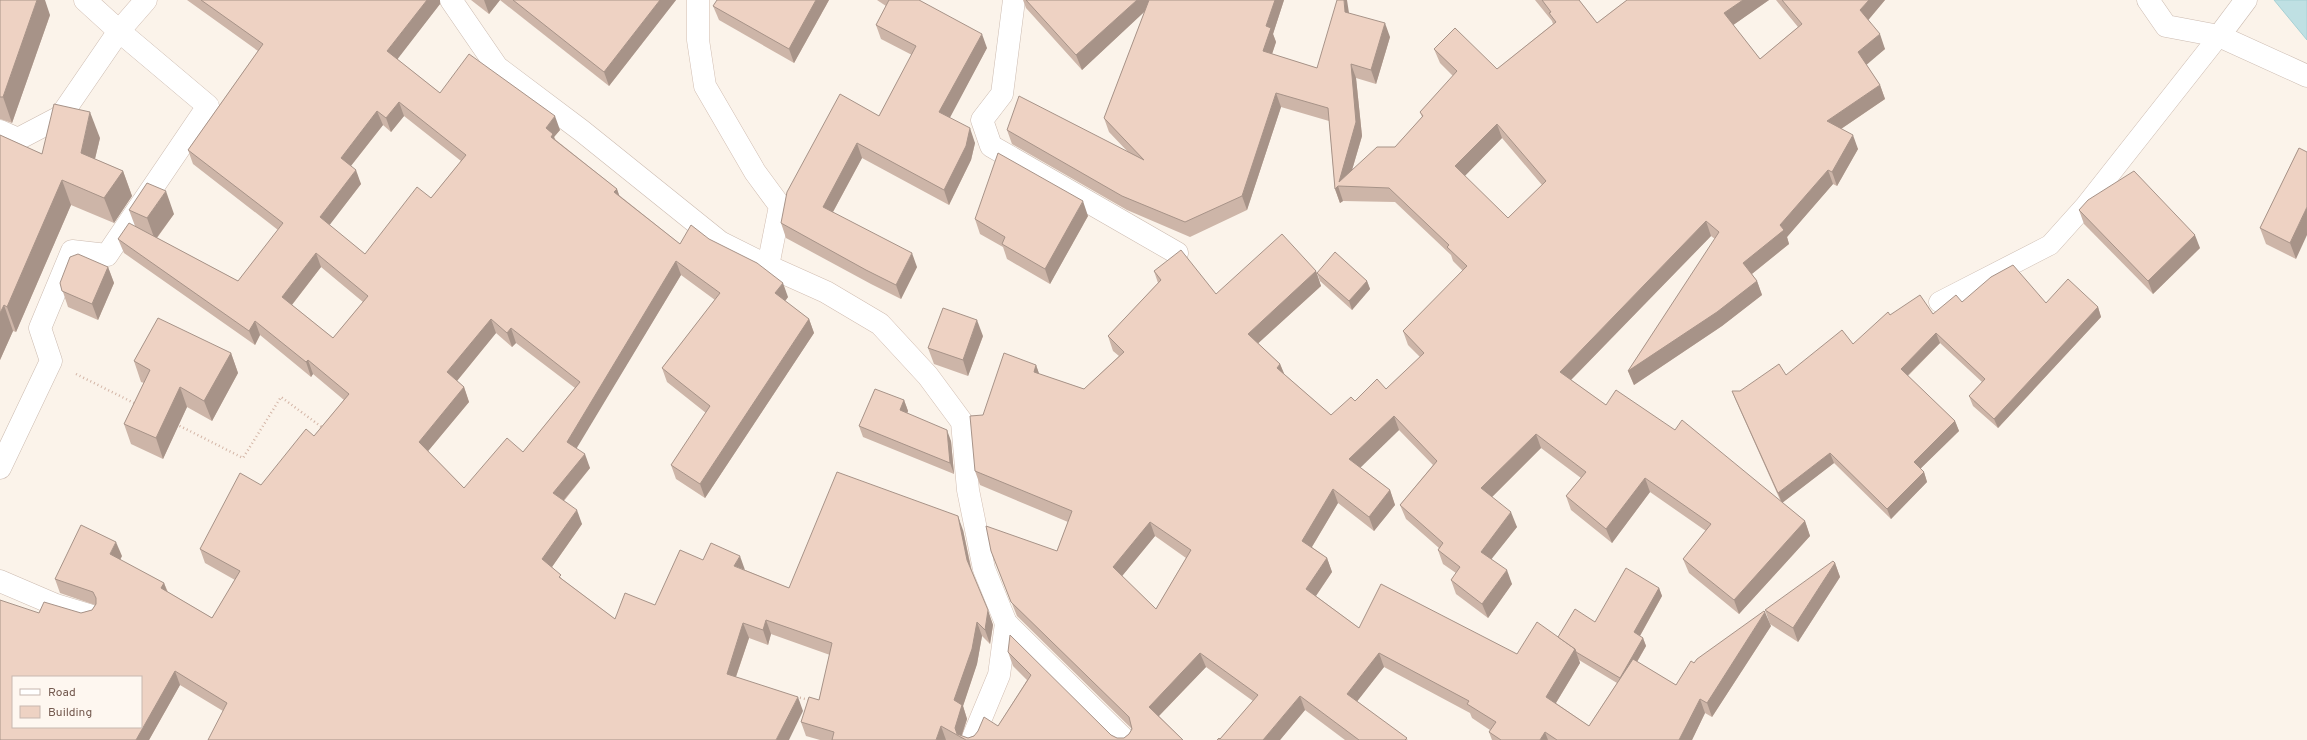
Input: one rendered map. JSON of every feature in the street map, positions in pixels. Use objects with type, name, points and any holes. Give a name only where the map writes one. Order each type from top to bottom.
[{"type":"street","points":[[0,468],[51,361],[40,328],[72,251],[107,255],[208,106],[119,31],[85,0]]},
{"type":"street","points":[[0,131],[18,139],[60,117],[119,31],[146,0]]},
{"type":"street","points":[[451,0],[497,67],[582,131],[720,242],[768,266],[826,292],[880,324],[928,376],[962,422],[968,490],[984,569],[1006,623],[1125,740]]},
{"type":"street","points":[[698,0],[698,40],[705,86],[755,172],[780,206],[768,266]]},
{"type":"street","points":[[1014,0],[1002,94],[982,120],[991,146],[1177,253]]},
{"type":"street","points":[[2148,0],[2166,26],[2219,36],[2307,76]]},
{"type":"street","points":[[2219,36],[2246,0]]},
{"type":"street","points":[[0,581],[56,605],[90,615]]},
{"type":"street","points":[[972,740],[1000,675],[1006,623]]},
{"type":"lane","points":[[1939,302],[2050,244],[2085,206],[2219,36]]},
{"type":"path","points":[[51,361],[140,406]]},
{"type":"path","points":[[174,423],[243,458],[281,397],[327,430]]},
{"type":"path","points":[[794,697],[816,701]]},
{"type":"water","points":[[2274,0],[2307,0],[2307,40]]},
{"type":"building","points":[[0,0],[37,0],[3,97],[0,97]]},
{"type":"building","points":[[201,0],[427,0],[387,51],[440,93],[469,54],[555,116],[546,128],[553,134],[551,137],[617,189],[614,192],[680,244],[691,225],[709,239],[757,263],[783,283],[775,293],[809,319],[700,484],[671,465],[710,406],[662,368],[720,293],[676,261],[567,442],[585,454],[553,493],[577,510],[542,559],[561,575],[559,577],[615,619],[625,593],[655,605],[680,550],[703,560],[711,543],[740,556],[734,566],[789,588],[837,472],[958,516],[967,560],[988,610],[985,630],[977,622],[972,649],[954,700],[962,705],[955,728],[957,734],[968,738],[974,736],[978,731],[984,717],[998,726],[1031,675],[1008,652],[1010,635],[1111,735],[1117,738],[1124,738],[1132,729],[1129,717],[1011,602],[991,551],[986,526],[1057,551],[1072,511],[975,471],[970,416],[983,415],[1004,353],[1036,365],[1034,372],[1084,389],[1124,352],[1108,336],[1161,280],[1154,271],[1181,250],[1216,294],[1282,234],[1316,271],[1248,334],[1280,364],[1277,368],[1331,415],[1351,397],[1355,401],[1377,379],[1386,389],[1424,353],[1403,331],[1467,266],[1447,247],[1449,245],[1389,188],[1338,186],[1335,189],[1328,108],[1276,93],[1242,196],[1185,222],[1122,196],[1007,130],[1019,96],[1144,160],[1104,118],[1149,0],[1275,0],[1266,26],[1271,28],[1263,51],[1317,68],[1337,0],[1344,0],[1345,12],[1385,23],[1371,70],[1351,64],[1356,122],[1339,182],[1377,147],[1395,147],[1423,116],[1420,112],[1457,71],[1434,49],[1455,28],[1497,69],[1556,22],[1542,0],[1579,0],[1597,23],[1627,0],[1743,0],[1724,13],[1760,59],[1802,24],[1782,0],[1869,0],[1860,10],[1880,34],[1858,52],[1880,85],[1827,121],[1853,135],[1832,172],[1828,170],[1780,225],[1784,230],[1743,263],[1757,281],[1717,312],[1628,371],[1719,232],[1706,221],[1560,372],[1606,405],[1616,390],[1675,430],[1682,420],[1805,521],[1734,600],[1683,559],[1711,524],[1645,478],[1606,529],[1566,496],[1586,472],[1536,434],[1481,488],[1511,512],[1481,552],[1507,570],[1482,604],[1451,580],[1460,567],[1438,550],[1443,543],[1400,505],[1437,461],[1394,416],[1349,459],[1390,490],[1369,517],[1333,489],[1302,541],[1327,558],[1306,589],[1359,628],[1381,584],[1517,654],[1537,622],[1575,649],[1546,697],[1589,726],[1633,659],[1676,685],[1691,661],[1694,663],[1697,659],[1764,611],[1765,612],[1707,703],[1700,699],[1679,740],[1557,740],[1545,732],[1540,740],[1501,740],[1489,732],[1496,722],[1467,704],[1469,701],[1379,653],[1347,694],[1407,738],[1405,740],[1359,740],[1300,696],[1263,740],[1217,740],[1219,738],[1220,739],[1258,695],[1200,653],[1149,707],[1183,740],[966,740],[941,726],[936,740],[832,740],[834,732],[801,722],[809,697],[819,700],[832,643],[766,620],[763,630],[743,623],[727,674],[798,697],[776,740],[208,740],[227,703],[175,671],[136,740],[0,740],[0,600],[39,613],[44,602],[81,613],[92,610],[96,604],[96,598],[93,592],[55,579],[81,525],[116,542],[110,554],[164,583],[161,588],[212,618],[240,571],[200,549],[240,473],[261,485],[306,429],[314,436],[349,394],[308,360],[306,362],[255,321],[249,331],[118,239],[129,223],[238,281],[283,223],[188,150],[263,44]],"holes":[[[399,102],[466,155],[431,198],[417,187],[365,254],[320,217],[356,170],[341,158],[377,111],[386,118]],[[1497,124],[1546,181],[1508,218],[1455,166]],[[316,253],[368,296],[333,338],[282,297]],[[491,319],[507,333],[511,328],[580,382],[523,452],[507,438],[464,488],[419,442],[464,387],[447,372]],[[1150,522],[1191,550],[1156,609],[1113,567]]]},
{"type":"building","points":[[513,0],[660,0],[604,72]]},
{"type":"building","points":[[717,0],[816,0],[789,49],[713,6]]},
{"type":"building","points":[[889,0],[919,0],[982,34],[939,112],[970,128],[966,146],[944,190],[857,143],[823,207],[912,253],[896,285],[781,223],[787,192],[840,94],[879,116],[916,46],[876,25]]},
{"type":"building","points":[[1026,0],[1137,0],[1076,55]]},
{"type":"building","points":[[54,104],[90,112],[81,153],[123,171],[104,198],[62,180],[7,307],[4,305],[0,313],[0,135],[42,154]]},
{"type":"building","points":[[2299,148],[2307,152],[2307,207],[2290,243],[2260,228]]},
{"type":"building","points":[[998,153],[1083,201],[1045,269],[1002,244],[1005,237],[975,219]]},
{"type":"building","points":[[2134,171],[2195,235],[2148,281],[2079,210],[2088,200]]},
{"type":"building","points":[[147,183],[166,191],[147,218],[129,210]]},
{"type":"building","points":[[1335,252],[1367,281],[1349,301],[1317,273]]},
{"type":"building","points":[[78,254],[108,267],[92,304],[62,291],[60,283],[70,257]]},
{"type":"building","points":[[2013,265],[2046,303],[2068,279],[2098,307],[1994,419],[1969,396],[1985,379],[1936,333],[1901,369],[1955,421],[1914,462],[1924,472],[1887,509],[1830,453],[1778,493],[1732,391],[1740,391],[1779,364],[1786,375],[1842,330],[1853,344],[1888,312],[1890,315],[1920,295],[1933,314],[1956,295],[1962,302],[1991,277]]},
{"type":"building","points":[[943,308],[977,320],[963,360],[928,348]]},
{"type":"building","points":[[158,318],[231,353],[204,401],[180,387],[156,438],[124,424],[150,370],[134,361]]},
{"type":"building","points":[[875,389],[904,400],[900,410],[947,430],[950,463],[859,426]]},
{"type":"building","points":[[1833,561],[1835,563],[1793,628],[1765,610]]},
{"type":"building","points":[[1626,568],[1659,588],[1634,632],[1643,638],[1620,678],[1576,652],[1575,649],[1558,637],[1575,609],[1595,622]]}]
